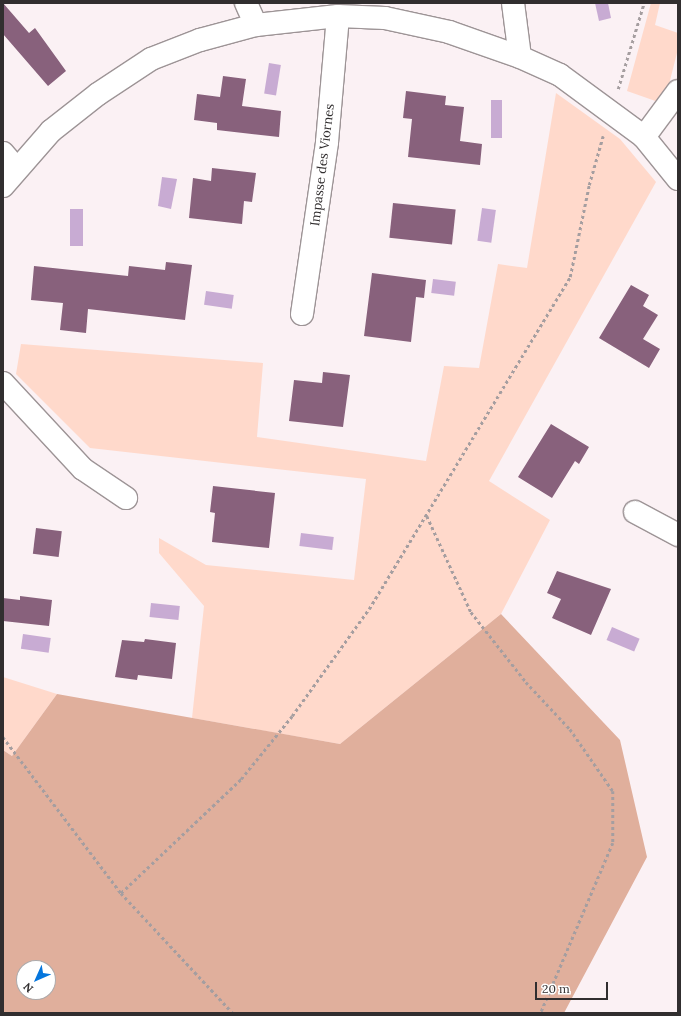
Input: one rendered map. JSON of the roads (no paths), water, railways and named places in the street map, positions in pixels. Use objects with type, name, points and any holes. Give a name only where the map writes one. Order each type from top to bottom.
[{"type":"street","points":[[246,3],[256,24]]},
{"type":"street","points":[[513,3],[520,57]]},
{"type":"street","points":[[3,186],[9,161],[98,94],[151,60],[200,40],[256,24],[338,16],[385,18],[449,32],[520,57],[560,76],[644,137],[678,178]]},
{"type":"street","name":"Impasse des Viornes","points":[[302,314],[327,142],[338,16]]},
{"type":"street","points":[[644,137],[678,91]]},
{"type":"street","points":[[3,384],[83,469],[126,498]]},
{"type":"street","points":[[635,512],[678,535]]}]
